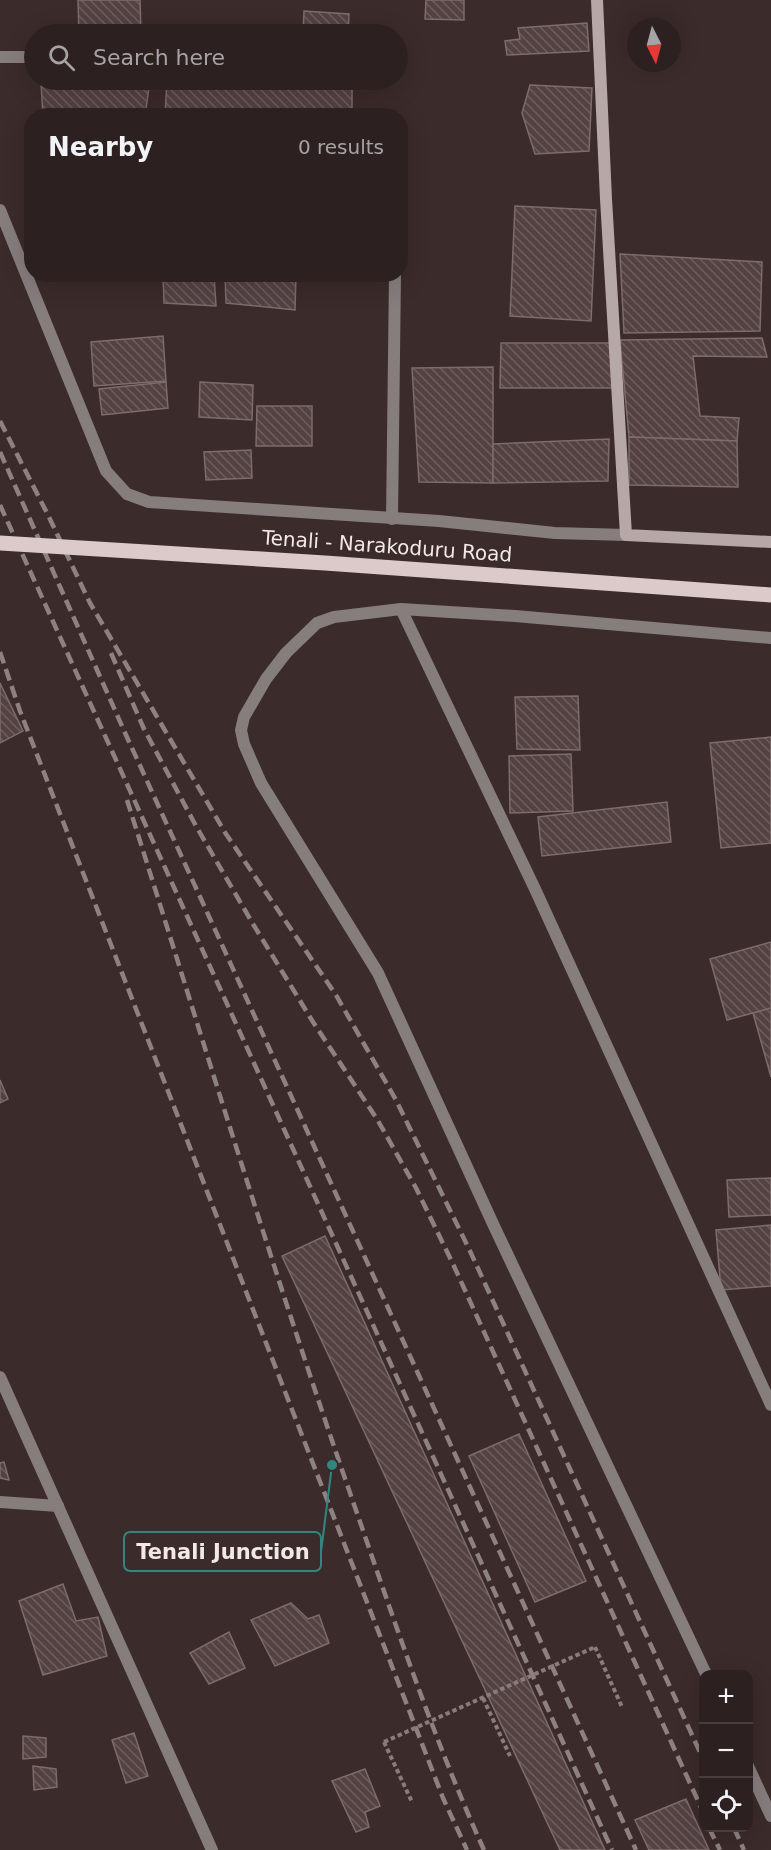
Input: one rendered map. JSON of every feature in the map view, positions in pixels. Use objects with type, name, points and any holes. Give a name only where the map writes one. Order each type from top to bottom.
[{"type":"main road","points":[[597,0],[626,535],[771,542]]},
{"type":"main road","name":"Tenali - Narakoduru Road","points":[[0,543],[337,563],[771,595]]},
{"type":"street","points":[[0,57],[24,57]]},
{"type":"street","points":[[0,210],[24,268]]},
{"type":"street","points":[[30,282],[96,442],[105,471],[127,494],[149,502],[439,522],[555,533],[626,535]]},
{"type":"street","points":[[392,519],[395,282]]},
{"type":"street","points":[[401,609],[535,889],[771,1405]]},
{"type":"street","points":[[704,1670],[494,1226],[378,974],[261,783],[244,744],[241,730],[243,717],[266,679],[286,653],[317,623],[334,617],[401,609],[515,616],[771,638]]},
{"type":"street","points":[[0,1377],[212,1850]]},
{"type":"street","points":[[0,1502],[58,1506]]},
{"type":"street","points":[[753,1777],[771,1816]]},
{"type":"path","points":[[412,1802],[384,1742],[595,1647],[622,1707]]},
{"type":"path","points":[[483,1698],[510,1756]]},
{"type":"building","points":[[78,0],[140,0],[141,24],[79,24]]},
{"type":"building","points":[[426,0],[464,0],[464,20],[425,19]]},
{"type":"building","points":[[304,11],[349,14],[348,24],[303,24]]},
{"type":"building","points":[[587,23],[589,51],[507,55],[505,41],[520,39],[518,28]]},
{"type":"building","points":[[530,85],[592,88],[589,151],[535,154],[522,113]]},
{"type":"building","points":[[41,90],[149,90],[146,108],[43,108]]},
{"type":"building","points":[[166,90],[352,90],[352,108],[165,108]]},
{"type":"building","points":[[515,206],[596,210],[591,321],[510,316]]},
{"type":"building","points":[[620,254],[762,262],[760,331],[624,333]]},
{"type":"building","points":[[163,282],[214,282],[216,306],[164,303]]},
{"type":"building","points":[[225,282],[296,282],[295,310],[226,303]]},
{"type":"building","points":[[163,336],[166,381],[94,386],[91,342]]},
{"type":"building","points":[[762,338],[767,357],[693,356],[700,416],[739,418],[737,441],[629,437],[620,340]]},
{"type":"building","points":[[501,343],[613,343],[613,388],[500,388]]},
{"type":"building","points":[[493,367],[493,483],[419,482],[412,368]]},
{"type":"building","points":[[166,382],[168,408],[102,415],[99,389]]},
{"type":"building","points":[[200,382],[253,385],[252,420],[199,417]]},
{"type":"building","points":[[257,406],[312,406],[312,446],[256,446]]},
{"type":"building","points":[[629,437],[737,441],[738,487],[629,485]]},
{"type":"building","points":[[609,439],[608,481],[493,483],[493,444]]},
{"type":"building","points":[[251,450],[252,478],[206,480],[204,452]]},
{"type":"building","points":[[0,683],[23,731],[0,743]]},
{"type":"building","points":[[578,696],[580,750],[517,749],[515,697]]},
{"type":"building","points":[[771,737],[771,843],[721,848],[710,743]]},
{"type":"building","points":[[571,754],[573,811],[510,813],[509,756]]},
{"type":"building","points":[[667,802],[671,842],[542,856],[538,817]]},
{"type":"building","points":[[771,942],[771,1008],[727,1020],[710,959]]},
{"type":"building","points":[[771,1008],[771,1077],[753,1013]]},
{"type":"building","points":[[0,1080],[8,1099],[0,1103]]},
{"type":"building","points":[[771,1178],[771,1215],[729,1217],[727,1180]]},
{"type":"building","points":[[771,1225],[771,1286],[721,1290],[716,1230]]},
{"type":"building","points":[[325,1236],[605,1850],[560,1850],[282,1256]]},
{"type":"building","points":[[519,1434],[586,1581],[535,1602],[469,1456]]},
{"type":"building","points":[[4,1462],[9,1480],[0,1478],[0,1463]]},
{"type":"building","points":[[63,1584],[76,1621],[98,1617],[107,1656],[43,1675],[19,1601]]},
{"type":"building","points":[[291,1603],[308,1619],[319,1615],[329,1643],[275,1666],[251,1620]]},
{"type":"building","points":[[229,1632],[245,1668],[209,1684],[190,1653]]},
{"type":"building","points":[[134,1733],[148,1776],[126,1783],[112,1740]]},
{"type":"building","points":[[23,1736],[46,1738],[46,1757],[23,1759]]},
{"type":"building","points":[[33,1766],[56,1769],[57,1787],[34,1790]]},
{"type":"building","points":[[365,1769],[380,1806],[365,1812],[369,1827],[356,1832],[332,1781]]},
{"type":"building","points":[[686,1799],[709,1850],[649,1850],[635,1820]]},
{"type":"railway","points":[[0,421],[90,603],[226,834],[336,995],[396,1100],[470,1251],[699,1750]]},
{"type":"railway","points":[[0,452],[126,735],[636,1850]]},
{"type":"railway","points":[[0,505],[612,1850]]},
{"type":"railway","points":[[0,652],[20,711],[443,1798],[467,1850]]},
{"type":"railway","points":[[111,653],[144,729],[196,826],[313,1022],[377,1119],[416,1188],[453,1264],[699,1803]]},
{"type":"railway","points":[[127,800],[263,1232],[380,1581],[446,1761],[484,1850]]},
{"type":"railway","points":[[711,1832],[720,1850]]},
{"type":"railway","points":[[736,1832],[744,1850]]},
{"type":"place","name":"Tenali Junction","points":[[332,1465]]}]
